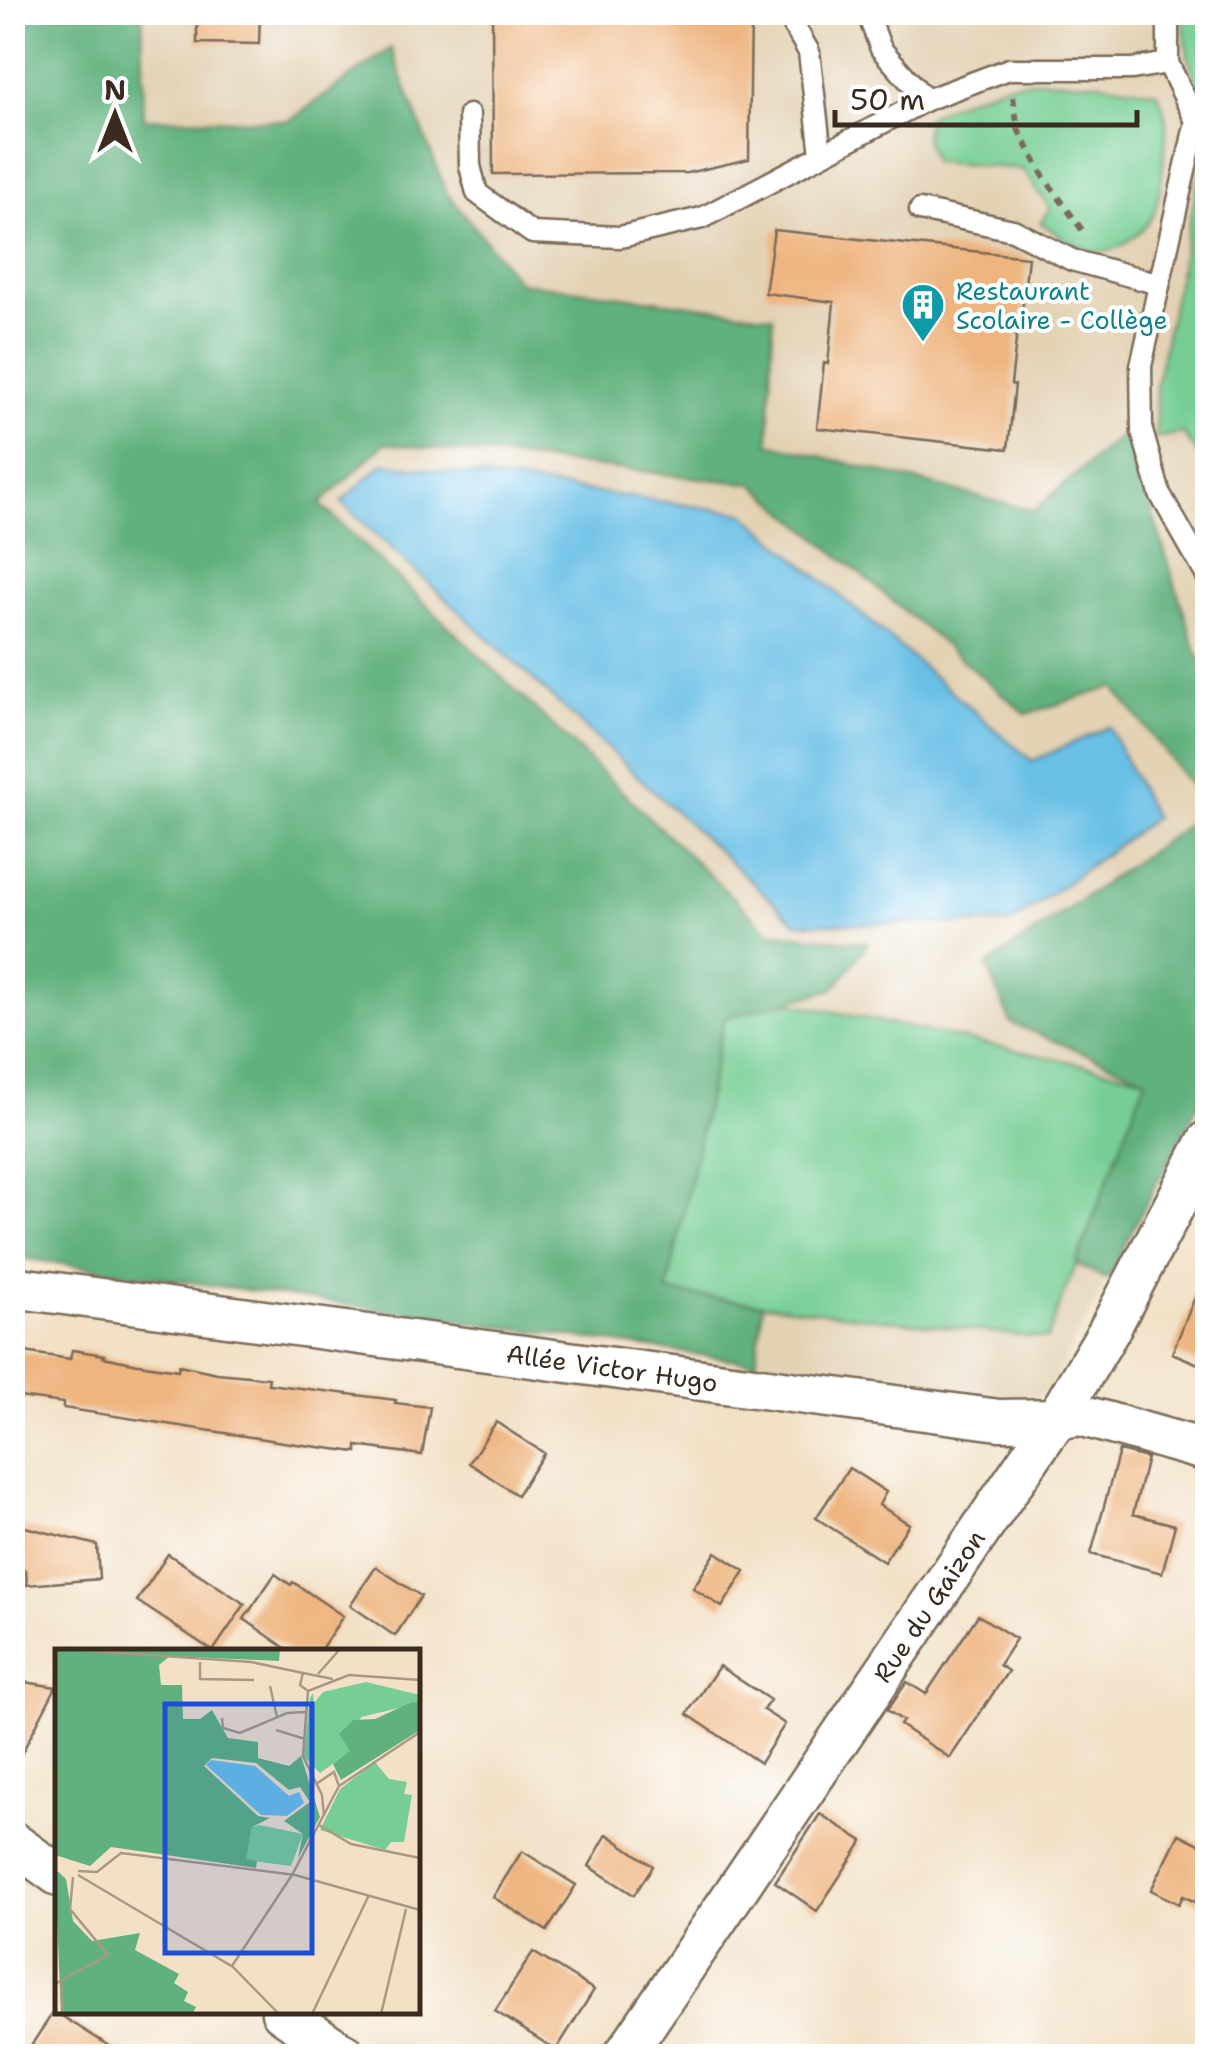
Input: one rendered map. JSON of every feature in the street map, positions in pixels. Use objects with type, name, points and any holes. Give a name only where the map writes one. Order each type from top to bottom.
[{"type":"street","name":"Rue du Gaizon","points":[[624,2056],[1056,1419],[1108,1332],[1208,1141]]},
{"type":"street","name":"Allée Victor Hugo","points":[[12,1286],[1000,1420],[1080,1415],[1208,1451]]},
{"type":"street","points":[[12,1842],[55,1872]]},
{"type":"street","points":[[285,2014],[346,2056]]},
{"type":"lane","points":[[786,12],[808,52],[821,154]]},
{"type":"lane","points":[[868,12],[882,49],[926,100]]},
{"type":"lane","points":[[1168,12],[1168,63],[1196,121],[1141,366],[1142,431],[1160,494],[1208,578]]},
{"type":"lane","points":[[469,115],[470,166],[477,193],[532,234],[620,238],[702,218],[926,100],[1009,69],[1132,69],[1168,63]]},
{"type":"lane","points":[[920,210],[1013,230],[1072,260],[1160,284]]},
{"type":"path","points":[[1009,69],[1018,129],[1044,177],[1112,271]]},
{"type":"shaded area","points":[[12,13],[1207,13],[1207,1088],[1051,1386],[1035,1397],[913,1385],[13,1257]]},
{"type":"green space","points":[[12,13],[142,13],[144,118],[289,121],[391,48],[446,192],[519,282],[773,316],[769,443],[1034,511],[1126,431],[1207,674],[1207,806],[1114,687],[1026,714],[754,484],[385,443],[320,504],[769,932],[868,943],[834,989],[724,1018],[667,1292],[763,1304],[756,1363],[13,1257]]},
{"type":"green space","points":[[1182,13],[1207,13],[1207,122],[1188,56]]},
{"type":"green space","points":[[1040,80],[1096,82],[1158,92],[1166,135],[1156,207],[1144,227],[1117,248],[1104,252],[1087,249],[1041,223],[1050,208],[1022,169],[933,162],[925,137],[927,117],[1005,84]]},
{"type":"green space","points":[[1207,138],[1207,467],[1183,433],[1156,438],[1156,384]]},
{"type":"green space","points":[[1207,811],[1207,1088],[1107,1279],[1076,1264],[1146,1078],[1011,1023],[987,966]]},
{"type":"green space","points":[[783,1001],[1147,1078],[1047,1339],[666,1293],[725,1017]]},
{"type":"water","points":[[384,463],[744,513],[1032,761],[1109,727],[1154,818],[1010,924],[796,923],[341,502]]},
{"type":"building","points":[[197,12],[260,12],[259,44],[197,43]]},
{"type":"building","points":[[492,12],[751,12],[749,159],[687,173],[493,174]]},
{"type":"building","name":"Restaurant Scolaire - Collège","points":[[774,230],[1028,257],[1011,384],[1015,385],[1008,449],[817,428],[834,302],[765,293]]},
{"type":"building","points":[[1208,1268],[1208,1368],[1172,1353]]},
{"type":"building","points":[[12,1350],[70,1359],[72,1350],[138,1364],[178,1370],[179,1365],[269,1378],[268,1384],[430,1407],[422,1455],[357,1446],[357,1452],[296,1444],[63,1408],[63,1403],[12,1396]]},
{"type":"building","points":[[496,1422],[544,1453],[517,1495],[469,1463]]},
{"type":"building","points":[[1119,1451],[1147,1458],[1133,1514],[1175,1525],[1162,1573],[1091,1554]]},
{"type":"building","points":[[849,1468],[886,1492],[879,1505],[909,1524],[884,1562],[816,1518]]},
{"type":"building","points":[[21,1526],[97,1545],[99,1579],[27,1585],[26,1571],[12,1564],[12,1542]]},
{"type":"building","points":[[716,1552],[745,1571],[722,1607],[693,1588]]},
{"type":"building","points":[[168,1554],[245,1604],[214,1649],[210,1649],[137,1601]]},
{"type":"building","points":[[376,1567],[421,1596],[395,1636],[350,1605]]},
{"type":"building","points":[[275,1574],[343,1616],[321,1649],[287,1649],[244,1619]]},
{"type":"building","points":[[978,1615],[1016,1639],[999,1665],[1008,1671],[950,1758],[900,1725],[903,1721],[887,1710],[907,1682],[926,1694]]},
{"type":"building","points":[[719,1666],[770,1700],[763,1710],[785,1724],[760,1763],[687,1714]]},
{"type":"building","points":[[12,1680],[55,1687],[55,1689],[12,1772]]},
{"type":"building","points":[[820,1814],[863,1841],[817,1911],[775,1882]]},
{"type":"building","points":[[607,1834],[653,1866],[634,1895],[589,1866]]},
{"type":"building","points":[[1179,1834],[1208,1848],[1208,1908],[1183,1896],[1179,1904],[1151,1890]]},
{"type":"building","points":[[522,1851],[576,1885],[547,1931],[493,1897]]},
{"type":"building","points":[[533,1952],[594,1990],[556,2050],[495,2011]]},
{"type":"building","points":[[54,2011],[125,2056],[24,2056]]},
{"type":"place","name":"Restaurant Scolaire - Collège","points":[[923,343]]}]
